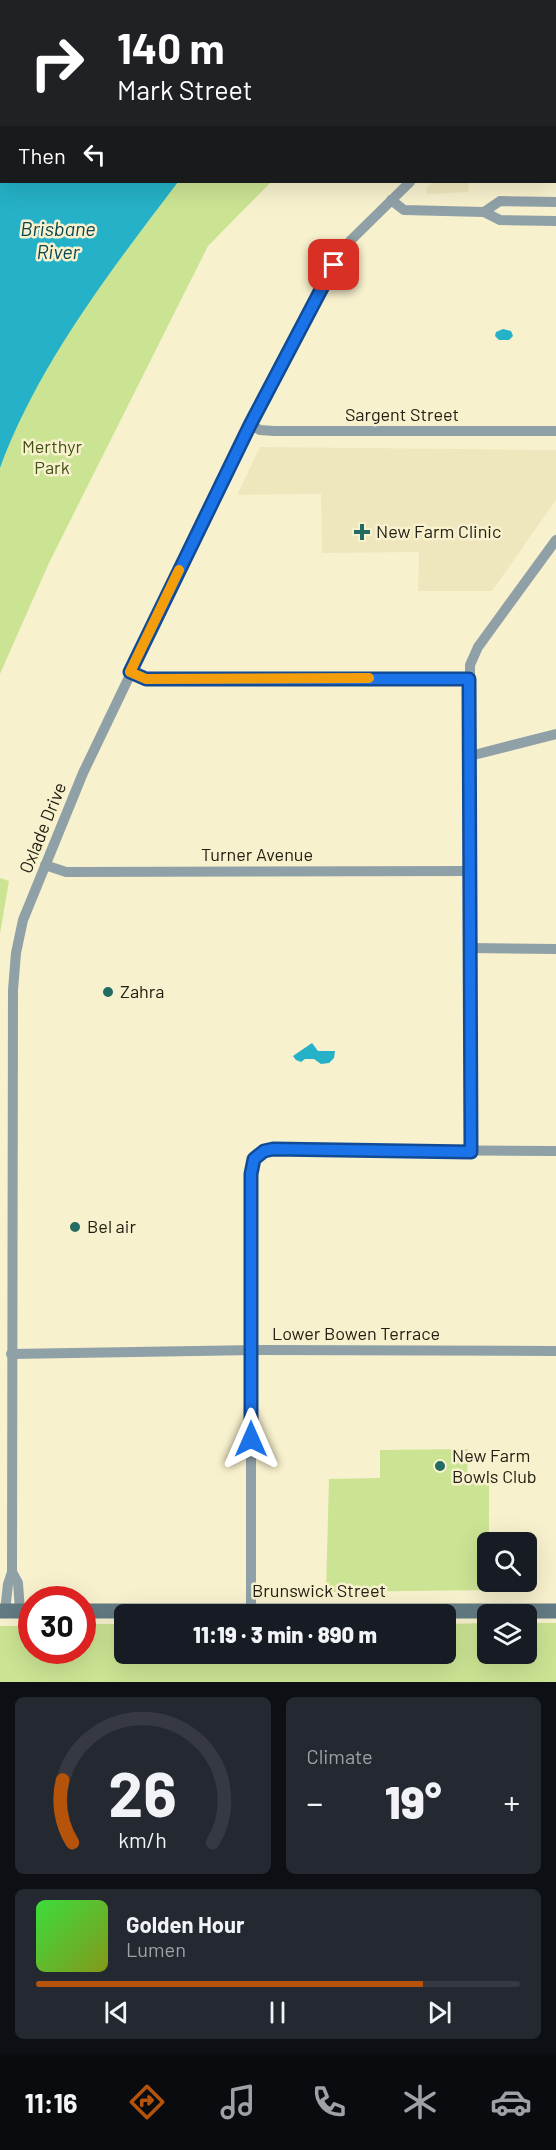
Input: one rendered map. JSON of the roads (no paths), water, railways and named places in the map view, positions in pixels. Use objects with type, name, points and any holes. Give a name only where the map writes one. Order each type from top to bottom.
[{"type":"main road","name":"Brunswick Street","points":[[96,1611],[114,1611]]},
{"type":"main road","name":"Brunswick Street","points":[[456,1611],[556,1611]]},
{"type":"street","name":"Oxlade Drive","points":[[14,1611],[8,1584],[12,1572],[14,978],[16,953],[23,920],[83,773],[250,425],[334,265],[350,241],[409,183]]},
{"type":"street","points":[[391,200],[404,210],[484,212],[500,220],[556,221]]},
{"type":"street","points":[[484,212],[500,201],[556,202]]},
{"type":"street","name":"Sargent Street","points":[[250,425],[260,430],[274,431],[556,431]]},
{"type":"street","points":[[471,1152],[470,665],[478,646],[556,540]]},
{"type":"street","points":[[130,672],[146,679],[469,679]]},
{"type":"street","points":[[470,756],[556,735]]},
{"type":"street","name":"Turner Avenue","points":[[45,865],[66,872],[470,871]]},
{"type":"street","points":[[470,948],[556,949]]},
{"type":"street","points":[[251,1604],[251,1174],[252,1164],[257,1155],[273,1149],[556,1151]]},
{"type":"street","name":"Lower Bowen Terrace","points":[[11,1354],[556,1351]]},
{"type":"water","name":"Brisbane River","points":[[0,183],[177,183],[78,319],[35,392],[0,468]]},
{"type":"water","points":[[503,329],[511,331],[513,336],[509,340],[499,340],[495,336],[496,332]]},
{"type":"water","points":[[312,1043],[318,1051],[335,1051],[334,1058],[329,1063],[321,1064],[314,1059],[305,1059],[301,1062],[296,1060],[293,1056]]},
{"type":"place","name":"New Farm Clinic","points":[[362,532]]},
{"type":"place","name":"Zahra","points":[[108,992]]},
{"type":"place","name":"Bel air","points":[[75,1227]]},
{"type":"place","name":"New Farm Bowls Club","points":[[440,1466]]},
{"type":"park label","name":"Merthyr Park","points":[[52,457]]}]
